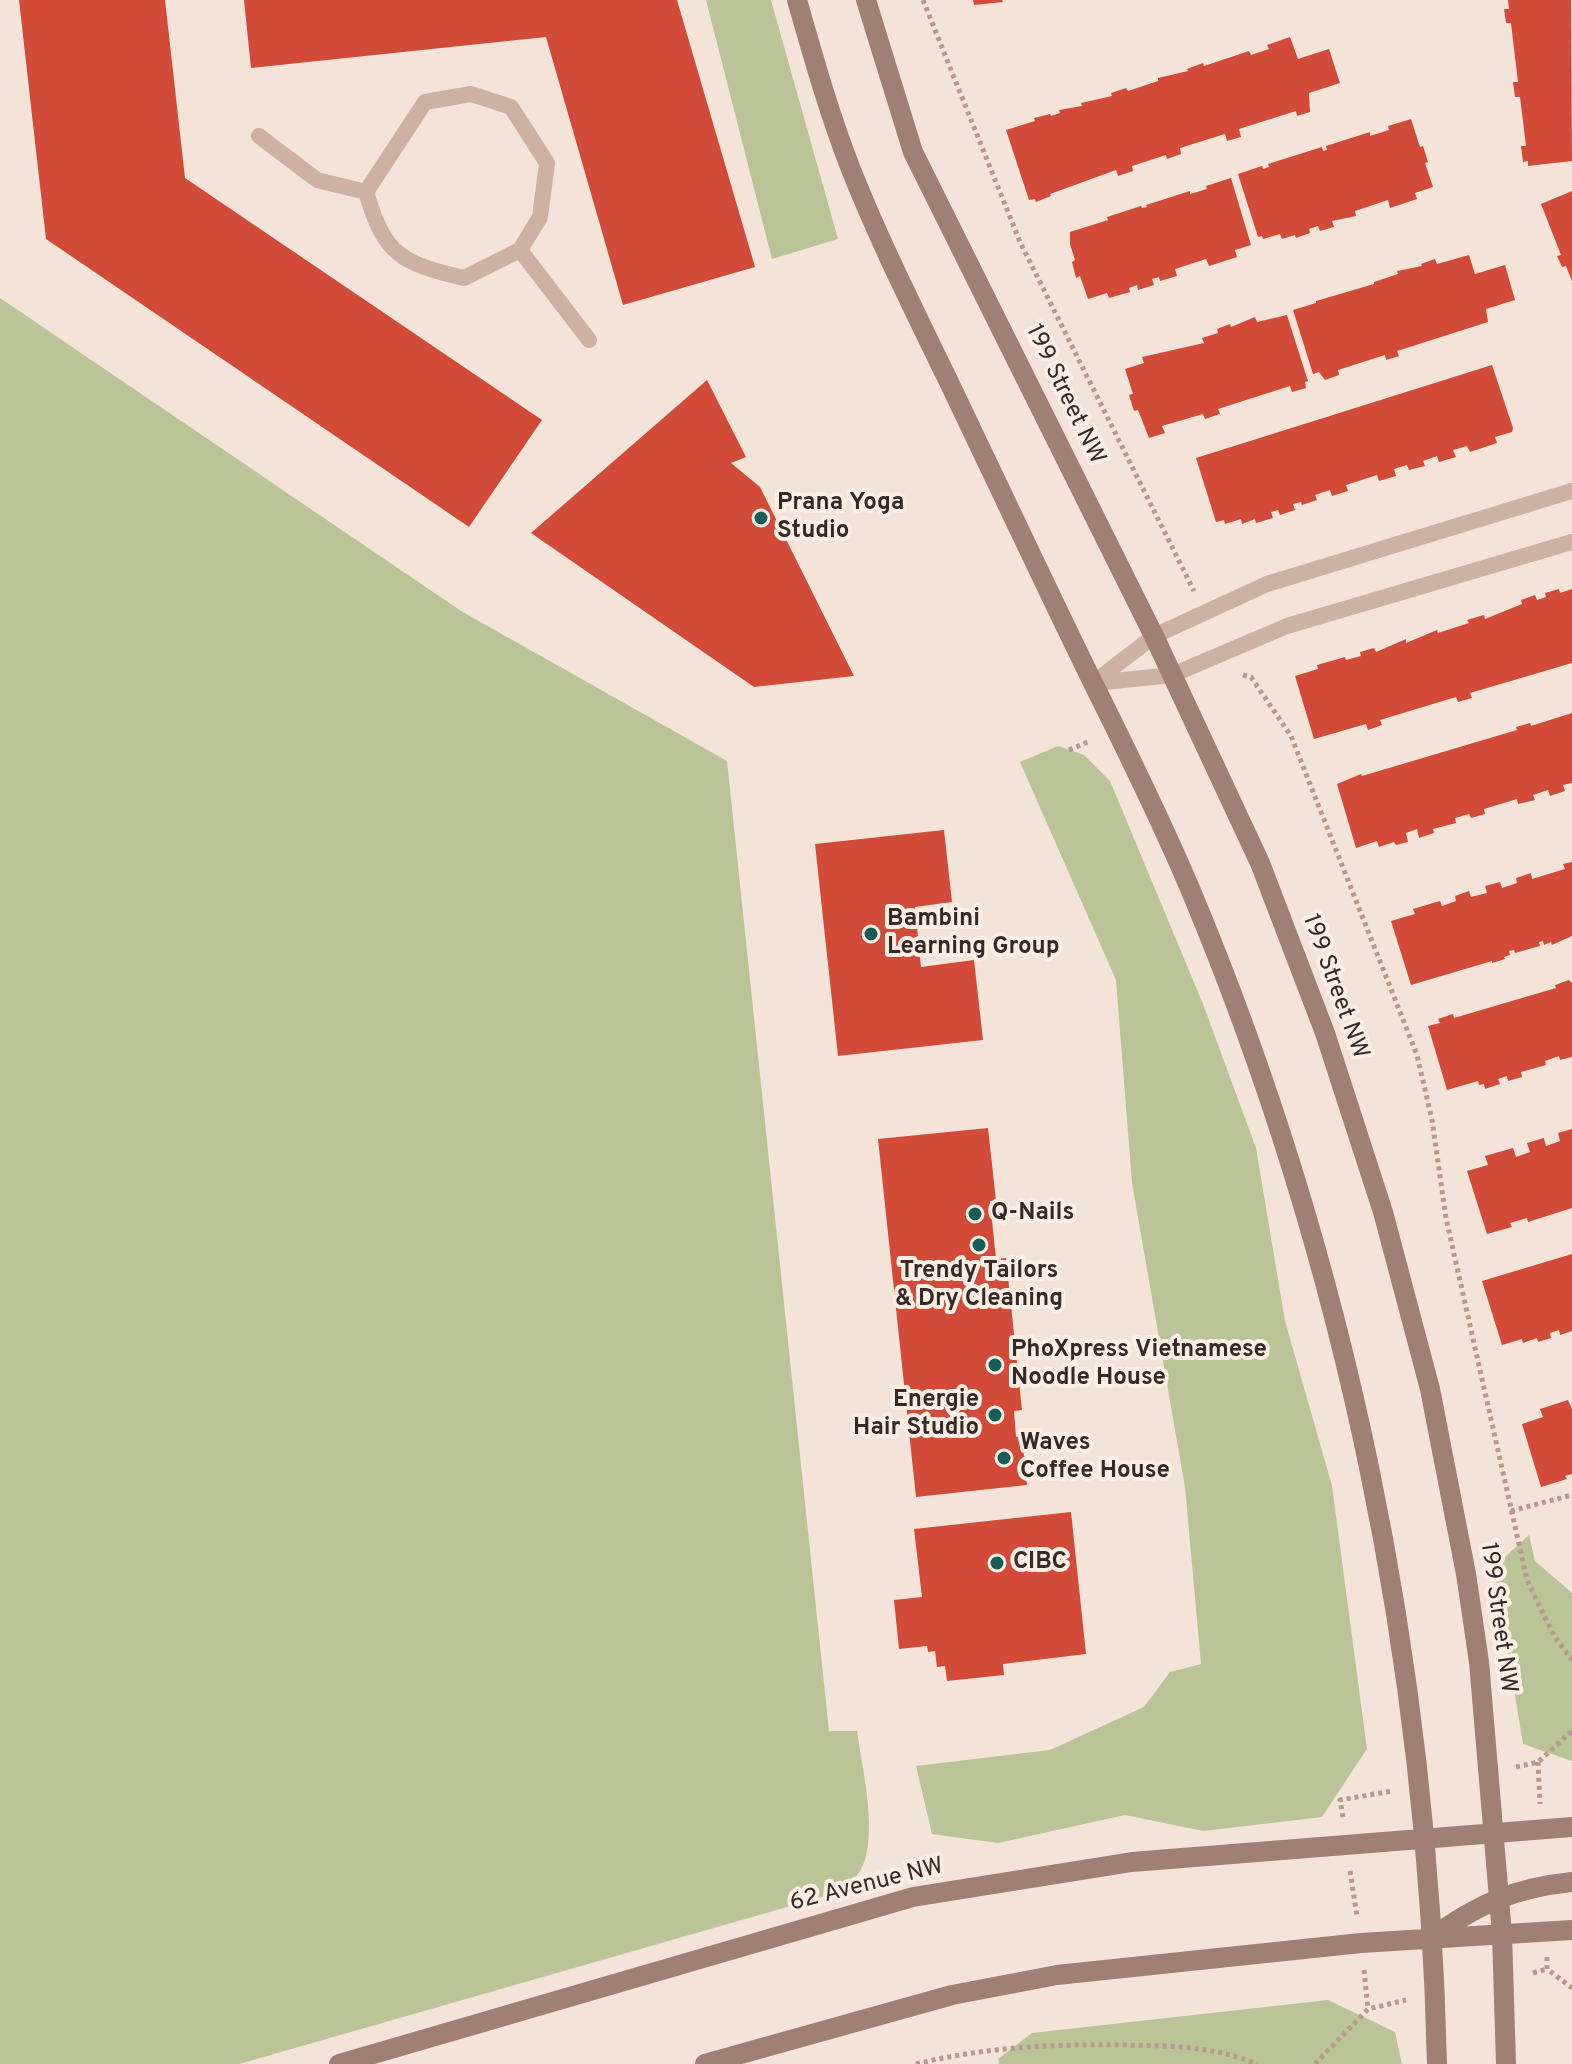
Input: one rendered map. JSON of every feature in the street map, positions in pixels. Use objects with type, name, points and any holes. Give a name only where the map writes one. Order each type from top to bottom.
[{"type":"main road","points":[[797,0],[850,166],[914,310],[1191,891],[1255,1058],[1307,1220],[1357,1406],[1393,1590],[1423,1837],[1437,2064]]},
{"type":"main road","name":"199 Street NW","points":[[866,0],[913,152],[1154,636],[1260,863],[1325,1033],[1383,1212],[1430,1389],[1479,1662],[1500,1898],[1506,2064]]},
{"type":"main road","points":[[1495,1832],[1572,1827]]},
{"type":"main road","name":"62 Avenue NW","points":[[339,2064],[913,1897],[1132,1862],[1495,1832]]},
{"type":"main road","points":[[1431,1938],[1461,1916],[1500,1898],[1545,1885],[1572,1882]]},
{"type":"main road","points":[[705,2064],[952,1995],[1057,1975],[1361,1943],[1572,1930]]},
{"type":"lane","points":[[471,94],[511,107],[547,163],[540,217],[520,250],[464,278],[424,268],[395,254],[376,226],[366,192],[425,102],[471,94]]},
{"type":"lane","points":[[259,136],[317,180],[366,192]]},
{"type":"lane","points":[[520,250],[589,340]]},
{"type":"lane","points":[[1093,683],[1154,636],[1267,584],[1572,491]]},
{"type":"lane","points":[[1093,683],[1172,675],[1287,626],[1572,542]]},
{"type":"path","points":[[923,0],[1020,242],[1204,612]]},
{"type":"path","points":[[1225,653],[1241,675],[1251,677],[1291,736],[1417,1055],[1432,1120],[1446,1218],[1527,1580],[1554,1636],[1572,1660]]},
{"type":"path","points":[[1511,1511],[1572,1495]]},
{"type":"path","points":[[1538,1762],[1572,1731]]},
{"type":"path","points":[[1315,2064],[1368,2009],[1340,1800]]},
{"type":"path","points":[[1547,1969],[1572,1988]]},
{"type":"path","points":[[916,2064],[995,2048],[1090,2045],[1192,2046],[1257,2064]]},
{"type":"green space","points":[[706,0],[771,0],[838,239],[772,259]]},
{"type":"green space","points":[[0,298],[461,611],[727,761],[829,1731],[857,1731],[866,1786],[869,1828],[864,1864],[854,1879],[836,1893],[239,2064],[0,2064]]},
{"type":"green space","points":[[1058,746],[1084,755],[1110,781],[1203,1004],[1256,1148],[1285,1321],[1332,1486],[1367,1749],[1322,1817],[1203,1831],[1125,1815],[998,1843],[932,1834],[916,1766],[1050,1750],[1144,1707],[1170,1672],[1201,1664],[1185,1487],[1132,1183],[1116,980],[1020,762]]},
{"type":"green space","points":[[1529,1535],[1535,1561],[1572,1593],[1572,1761],[1523,1744],[1494,1567]]},
{"type":"green space","points":[[1328,2000],[1395,2032],[1402,2064],[999,2064],[998,2059],[1032,2033]]},
{"type":"building","points":[[19,0],[165,0],[185,178],[542,420],[469,527],[46,239]]},
{"type":"building","points":[[244,0],[677,0],[755,267],[623,305],[546,37],[251,68]]},
{"type":"building","points":[[973,0],[1002,0],[1003,2],[974,5]]},
{"type":"building","points":[[1508,0],[1571,0],[1572,161],[1528,166],[1528,161],[1523,162],[1521,146],[1526,146],[1520,97],[1515,97],[1513,82],[1518,82],[1511,23],[1506,23],[1504,9],[1509,9]]},
{"type":"building","points":[[1290,37],[1298,59],[1329,49],[1340,83],[1309,93],[1310,112],[1297,116],[1296,111],[1239,129],[1241,137],[1227,141],[1225,134],[1180,148],[1181,154],[1167,159],[1166,155],[1132,166],[1133,171],[1118,176],[1116,170],[1036,202],[1035,199],[1029,200],[1006,130],[1035,121],[1034,118],[1051,116],[1060,113],[1059,110],[1112,96],[1111,93],[1126,88],[1128,91],[1158,81],[1158,78],[1188,71],[1203,63],[1204,66],[1249,51],[1251,55]]},
{"type":"building","points":[[1411,119],[1420,147],[1423,146],[1433,187],[1415,193],[1417,199],[1390,208],[1388,200],[1355,211],[1356,216],[1332,221],[1334,227],[1320,231],[1318,226],[1296,238],[1295,235],[1282,239],[1280,234],[1263,239],[1262,236],[1258,237],[1238,174],[1262,166],[1263,169],[1269,167],[1268,164],[1322,147],[1323,151],[1327,150],[1326,146],[1370,132],[1370,136],[1389,130],[1388,126]]},
{"type":"building","points":[[1231,178],[1251,245],[1235,250],[1237,257],[1209,266],[1206,259],[1175,269],[1177,276],[1160,281],[1159,277],[1152,279],[1154,285],[1138,290],[1137,285],[1129,288],[1130,292],[1109,298],[1107,293],[1088,299],[1080,276],[1076,278],[1070,232],[1141,206],[1147,207],[1190,191],[1190,194],[1207,189],[1206,186]]},
{"type":"building","points":[[1572,191],[1572,281],[1566,266],[1562,267],[1557,256],[1561,255],[1541,204]]},
{"type":"building","points":[[1469,255],[1475,274],[1505,265],[1515,300],[1486,309],[1488,322],[1397,351],[1399,356],[1386,360],[1385,355],[1338,370],[1339,375],[1325,380],[1319,372],[1313,374],[1293,310],[1374,284],[1398,274],[1397,271],[1422,266],[1435,259],[1437,264]]},
{"type":"building","points":[[1287,315],[1308,381],[1305,382],[1306,388],[1292,392],[1290,386],[1218,409],[1220,414],[1205,419],[1203,414],[1162,426],[1165,433],[1149,438],[1138,410],[1134,411],[1129,395],[1133,394],[1125,369],[1144,363],[1142,357],[1204,343],[1202,338],[1218,333],[1217,329],[1230,324],[1231,327],[1255,317],[1257,322]]},
{"type":"building","points":[[1492,365],[1513,428],[1512,432],[1495,437],[1497,443],[1470,452],[1467,446],[1453,450],[1456,457],[1439,462],[1437,456],[1423,461],[1425,466],[1409,470],[1407,465],[1394,469],[1396,476],[1379,481],[1377,475],[1346,485],[1348,491],[1332,496],[1330,490],[1315,495],[1317,500],[1302,505],[1301,502],[1293,504],[1295,510],[1280,515],[1278,510],[1271,512],[1273,518],[1256,523],[1255,519],[1242,524],[1241,519],[1225,524],[1224,520],[1216,522],[1196,458]]},
{"type":"building","points":[[707,380],[746,457],[731,463],[760,487],[854,676],[754,687],[531,533]]},
{"type":"building","points":[[1559,589],[1560,593],[1572,589],[1572,663],[1470,693],[1472,698],[1458,702],[1456,697],[1380,720],[1382,725],[1368,730],[1366,724],[1314,739],[1295,676],[1318,669],[1317,665],[1361,656],[1360,652],[1374,648],[1376,652],[1406,639],[1406,643],[1437,630],[1438,633],[1469,623],[1467,620],[1484,615],[1485,619],[1522,604],[1521,600],[1535,595],[1537,600],[1546,597],[1545,593]]},
{"type":"building","points":[[1572,713],[1572,783],[1563,785],[1565,791],[1550,796],[1548,790],[1533,795],[1535,800],[1518,804],[1517,799],[1484,809],[1485,814],[1455,818],[1456,823],[1433,829],[1434,833],[1419,838],[1417,829],[1406,833],[1408,842],[1379,847],[1377,841],[1356,848],[1337,784],[1361,774],[1517,730],[1516,727],[1530,723],[1531,726]]},
{"type":"building","name":"Bambini Learning Group","points":[[944,830],[952,902],[915,907],[921,967],[974,960],[983,1040],[838,1056],[815,844]]},
{"type":"building","points":[[1572,862],[1572,936],[1552,945],[1551,942],[1544,945],[1543,941],[1539,942],[1540,946],[1515,953],[1514,950],[1509,951],[1510,955],[1505,959],[1411,985],[1391,921],[1415,914],[1413,909],[1440,901],[1442,906],[1456,901],[1455,896],[1469,891],[1471,897],[1487,893],[1485,886],[1500,882],[1502,888],[1517,883],[1516,878],[1531,873],[1532,879],[1565,869],[1563,864]]},
{"type":"building","points":[[1569,980],[1572,983],[1572,1057],[1560,1060],[1559,1056],[1545,1061],[1546,1065],[1521,1072],[1522,1077],[1508,1081],[1507,1076],[1498,1079],[1500,1084],[1485,1089],[1484,1084],[1479,1085],[1478,1081],[1447,1090],[1428,1026],[1440,1023],[1438,1019],[1453,1014],[1454,1018],[1556,988],[1555,985]]},
{"type":"building","points":[[988,1128],[996,1201],[990,1201],[996,1259],[1006,1258],[1022,1410],[1014,1411],[1016,1437],[1022,1436],[1027,1485],[916,1497],[878,1139]]},
{"type":"building","points":[[1572,1129],[1572,1208],[1528,1222],[1527,1218],[1510,1223],[1512,1227],[1487,1234],[1467,1171],[1488,1165],[1485,1156],[1513,1148],[1516,1157],[1530,1152],[1527,1143],[1544,1138],[1546,1146],[1560,1141],[1558,1133]]},
{"type":"building","points":[[1572,1254],[1572,1331],[1560,1335],[1559,1330],[1550,1333],[1551,1338],[1538,1342],[1537,1338],[1523,1343],[1522,1339],[1502,1345],[1482,1281]]},
{"type":"building","points":[[1568,1400],[1572,1409],[1572,1474],[1565,1476],[1567,1479],[1541,1487],[1522,1424],[1543,1417],[1540,1409]]},
{"type":"building","name":"CIBC","points":[[1071,1512],[1086,1654],[1003,1664],[1004,1675],[947,1681],[945,1666],[937,1667],[935,1651],[928,1652],[927,1646],[899,1649],[894,1600],[922,1597],[914,1529]]},
{"type":"place","name":"Prana Yoga Studio","points":[[761,518]]},
{"type":"place","name":"Bambini Learning Group","points":[[871,934]]},
{"type":"place","name":"Q-Nails","points":[[975,1214]]},
{"type":"place","name":"Trendy Tailors & Dry Cleaning","points":[[979,1245]]},
{"type":"place","name":"PhoXpress Vietnamese Noodle House","points":[[995,1365]]},
{"type":"place","name":"Energie Hair Studio","points":[[995,1415]]},
{"type":"place","name":"Waves Coffee House","points":[[1004,1458]]},
{"type":"place","name":"CIBC","points":[[997,1563]]}]
